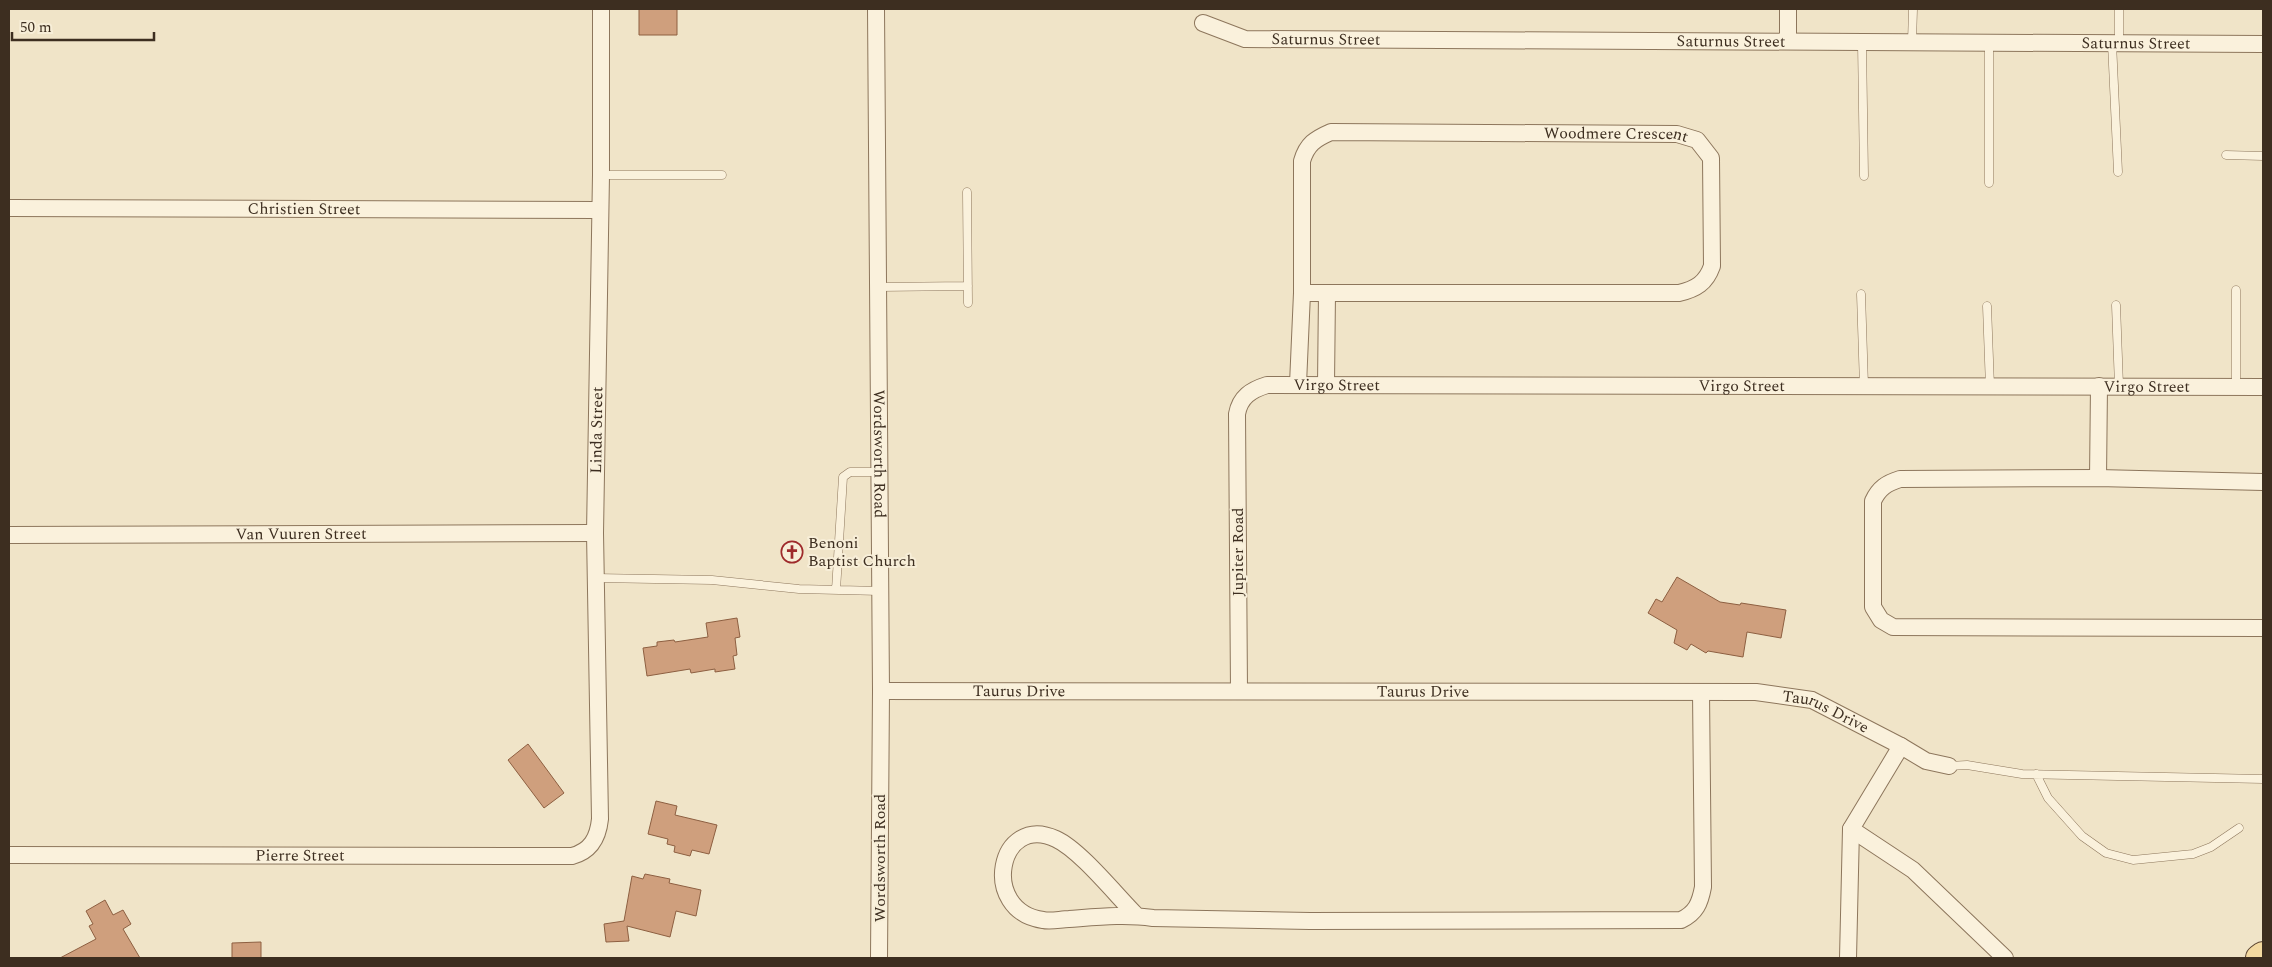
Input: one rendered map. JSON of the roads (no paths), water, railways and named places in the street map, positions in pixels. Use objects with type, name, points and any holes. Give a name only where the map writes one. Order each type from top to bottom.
[{"type":"main road","points":[[2259,958],[2263,955]]},
{"type":"street","name":"Linda Street","points":[[589,848],[598,833],[600,819],[595,533],[601,175],[601,9]]},
{"type":"street","name":"Wordsworth Road","points":[[876,9],[881,692],[879,958]]},
{"type":"street","points":[[1788,9],[1788,41]]},
{"type":"street","name":"Saturnus Street","points":[[1203,23],[1245,39],[2263,44]]},
{"type":"street","name":"Woodmere Crescent","points":[[1298,384],[1302,293],[1302,161],[1307,146],[1330,132],[1677,134],[1697,140],[1711,158],[1712,266],[1704,280],[1692,290],[1679,293],[1302,293]]},
{"type":"street","name":"Christien Street","points":[[9,208],[599,210]]},
{"type":"street","points":[[1326,384],[1327,293]]},
{"type":"street","name":"Virgo Street","points":[[1237,414],[1239,404],[1246,394],[1255,389],[1267,385],[1298,384],[2263,387]]},
{"type":"street","points":[[2098,478],[2099,386]]},
{"type":"street","name":"Jupiter Road","points":[[1237,414],[1239,690]]},
{"type":"street","points":[[2263,482],[2098,478],[1900,479],[1885,485],[1876,494],[1873,501],[1875,612],[1881,620],[1893,626],[2263,628]]},
{"type":"street","name":"Van Vuuren Street","points":[[9,535],[595,533]]},
{"type":"street","name":"Taurus Drive","points":[[881,692],[1239,690],[1756,692],[1812,700],[1926,761],[1948,766]]},
{"type":"street","points":[[1136,915],[1072,849],[1055,838],[1038,834],[1019,840],[1007,851],[1003,863],[1004,884],[1009,902],[1023,913],[1042,920],[1136,915],[1153,918],[1310,920],[1681,920],[1698,907],[1703,887],[1701,692]]},
{"type":"street","points":[[1848,958],[1851,829],[1901,746]]},
{"type":"street","points":[[1851,829],[1913,870],[2005,958]]},
{"type":"street","name":"Pierre Street","points":[[9,855],[572,856],[589,848]]},
{"type":"lane","points":[[1912,42],[1913,9]]},
{"type":"lane","points":[[2118,172],[2116,43],[2119,9]]},
{"type":"lane","points":[[1862,42],[1864,176]]},
{"type":"lane","points":[[1989,42],[1989,183]]},
{"type":"lane","points":[[2226,156],[2263,156]]},
{"type":"lane","points":[[601,175],[722,175]]},
{"type":"lane","points":[[968,192],[968,303]]},
{"type":"lane","points":[[878,287],[968,286]]},
{"type":"lane","points":[[2236,290],[2236,387]]},
{"type":"lane","points":[[1861,294],[1864,386]]},
{"type":"lane","points":[[2116,305],[2119,386]]},
{"type":"lane","points":[[1987,306],[1990,387]]},
{"type":"lane","points":[[836,590],[843,477],[850,472],[880,472]]},
{"type":"lane","points":[[596,578],[712,580],[836,590],[880,591]]},
{"type":"lane","points":[[1948,766],[1967,766],[2036,774],[2263,780]]},
{"type":"lane","points":[[2036,774],[2048,798],[2082,836],[2106,852],[2133,860],[2193,854],[2211,847],[2240,828]]},
{"type":"place","name":"Benoni Baptist Church","points":[[792,552]]}]
